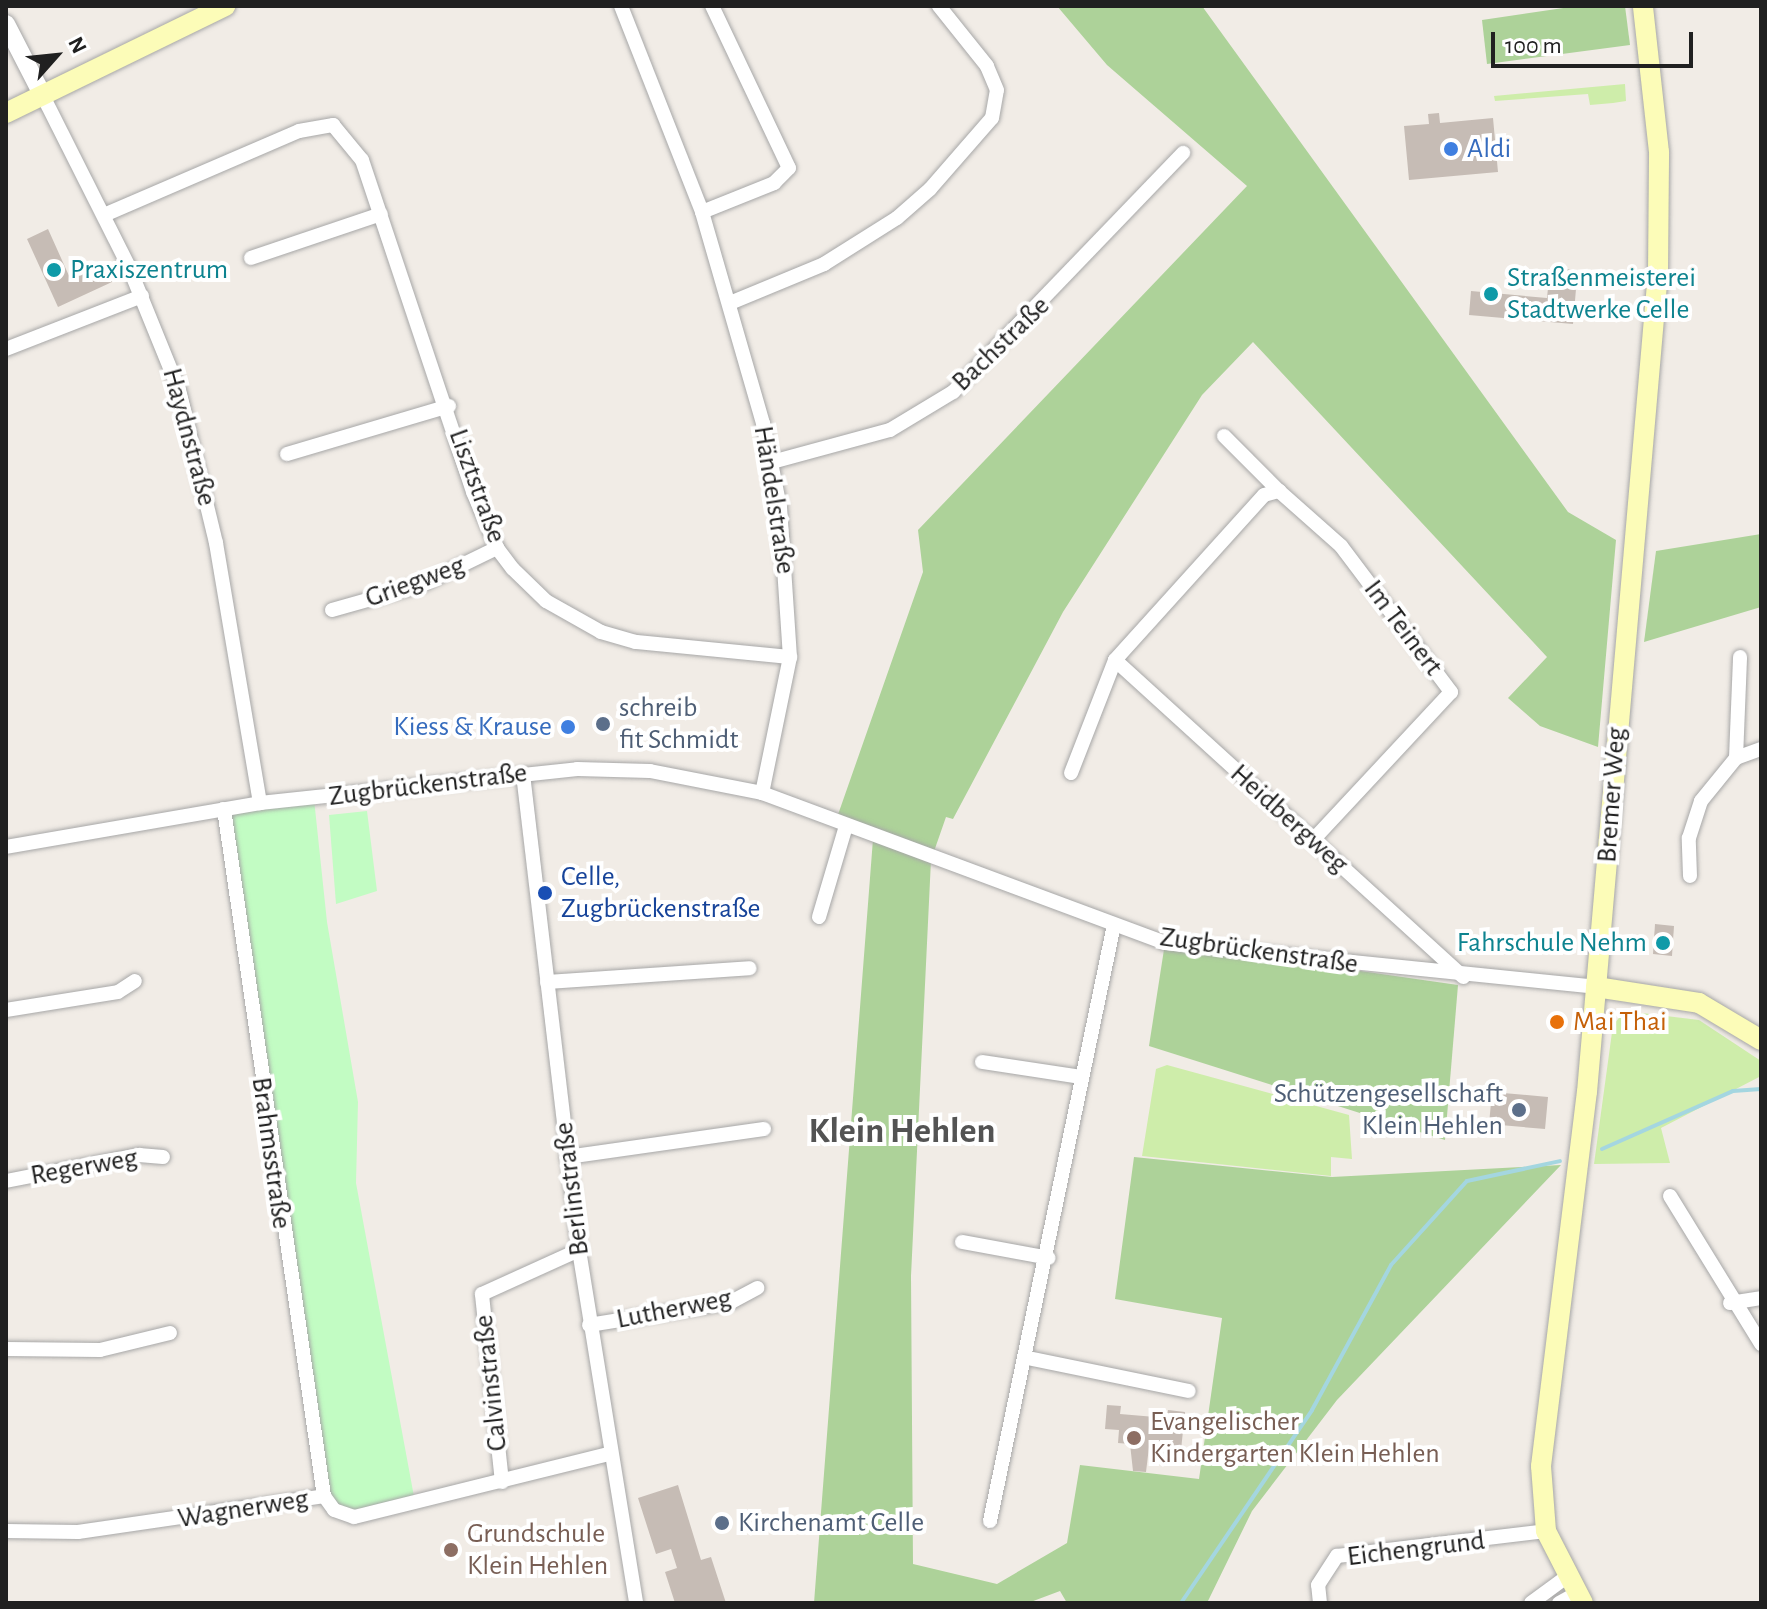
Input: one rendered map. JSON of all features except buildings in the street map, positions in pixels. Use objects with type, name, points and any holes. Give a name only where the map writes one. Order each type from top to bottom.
[{"type":"main road","points":[[6,113],[225,6]]},
{"type":"main road","name":"Bremer Weg","points":[[1571,1594],[1546,1531],[1541,1466],[1596,987],[1658,273],[1659,152],[1643,6]]},
{"type":"main road","points":[[1596,987],[1699,1003],[1761,1040]]},
{"type":"street","name":"Händelstraße","points":[[621,6],[702,212],[730,303],[772,462],[788,576],[790,657],[762,793]]},
{"type":"street","points":[[702,212],[774,183],[789,168],[712,6]]},
{"type":"street","points":[[730,303],[824,264],[897,218],[930,189],[992,118],[997,90],[987,66],[939,6]]},
{"type":"street","points":[[6,24],[43,96]]},
{"type":"street","name":"Haydnstraße","points":[[43,96],[142,296],[179,390],[203,479],[260,803]]},
{"type":"street","name":"Lisztstraße","points":[[104,215],[299,131],[333,125],[362,160],[497,548],[532,589],[601,632],[636,642],[790,657]]},
{"type":"street","name":"Bachstraße","points":[[772,462],[890,430],[953,392],[1183,153]]},
{"type":"street","points":[[251,258],[381,214]]},
{"type":"street","points":[[6,349],[142,296]]},
{"type":"street","points":[[287,454],[449,406]]},
{"type":"street","name":"Im Teinert","points":[[1224,436],[1341,546],[1451,692],[1313,840]]},
{"type":"street","points":[[1071,773],[1115,660],[1264,495],[1279,491]]},
{"type":"street","name":"Griegweg","points":[[332,610],[421,585],[497,548]]},
{"type":"street","points":[[1736,758],[1740,657]]},
{"type":"street","name":"Heidbergweg","points":[[1115,660],[1463,977]]},
{"type":"street","points":[[1690,876],[1694,814],[1736,758],[1761,749]]},
{"type":"street","name":"Zugbrückenstraße","points":[[6,847],[260,803],[523,774],[630,769],[762,793],[1165,943],[1463,977],[1596,987]]},
{"type":"street","name":"Berlinstraße","points":[[523,774],[589,1325],[636,1603]]},
{"type":"street","name":"Brahmsstraße","points":[[224,809],[324,1496]]},
{"type":"street","points":[[819,917],[846,826]]},
{"type":"street","points":[[990,1521],[1049,1258],[1081,1077],[1114,925]]},
{"type":"street","points":[[547,982],[750,968]]},
{"type":"street","points":[[6,1010],[118,992],[135,981]]},
{"type":"street","points":[[982,1062],[1081,1077]]},
{"type":"street","points":[[567,1157],[764,1129]]},
{"type":"street","name":"Regerweg","points":[[6,1181],[139,1155],[163,1157]]},
{"type":"street","points":[[1670,1196],[1730,1303],[1761,1344]]},
{"type":"street","points":[[962,1242],[1049,1258]]},
{"type":"street","name":"Calvinstraße","points":[[502,1482],[482,1294],[579,1250]]},
{"type":"street","name":"Lutherweg","points":[[589,1325],[731,1302],[757,1288]]},
{"type":"street","points":[[1730,1303],[1761,1298]]},
{"type":"street","points":[[6,1349],[100,1350],[170,1333]]},
{"type":"street","points":[[1028,1358],[1189,1391]]},
{"type":"street","name":"Wagnerweg","points":[[6,1531],[78,1532],[324,1496],[334,1510],[354,1517],[609,1454]]},
{"type":"street","name":"Eichengrund","points":[[1320,1603],[1318,1585],[1337,1556],[1546,1531]]},
{"type":"street","name":"Bremer Weg","points":[[1531,1603],[1571,1594]]},
{"type":"green space","points":[[1057,6],[1202,6],[1568,512],[1616,540],[1598,747],[1540,726],[1508,698],[1547,657],[1253,342],[1202,395],[1063,612],[953,819],[946,817],[931,860],[911,1276],[913,1564],[997,1584],[1067,1543],[1080,1465],[1199,1479],[1222,1318],[1115,1299],[1134,1157],[1332,1177],[1561,1165],[1337,1400],[1252,1511],[1207,1603],[1067,1603],[1060,1591],[1028,1603],[814,1603],[873,839],[834,826],[923,572],[918,530],[1247,186],[1107,65]]},
{"type":"green space","points":[[1577,6],[1625,6],[1630,45],[1487,64],[1482,20]]},
{"type":"green space","points":[[1625,84],[1626,101],[1613,103],[1590,105],[1588,94],[1495,101],[1494,96]]},
{"type":"green space","points":[[1761,534],[1761,607],[1644,642],[1656,551]]},
{"type":"green space","points":[[314,799],[327,922],[358,1102],[356,1183],[415,1502],[354,1517],[324,1496],[224,809]]},
{"type":"green space","points":[[367,811],[377,891],[336,904],[329,815]]},
{"type":"green space","points":[[1165,943],[1458,985],[1445,1140],[1149,1046]]},
{"type":"green space","points":[[1625,1011],[1699,1020],[1761,1061],[1761,1076],[1661,1128],[1670,1163],[1594,1164],[1613,1025]]},
{"type":"green space","points":[[1167,1065],[1349,1115],[1352,1159],[1331,1157],[1331,1176],[1142,1156],[1156,1069]]},
{"type":"waterway","points":[[1602,1149],[1733,1091],[1761,1089]]},
{"type":"waterway","points":[[1181,1603],[1312,1410],[1391,1265],[1467,1181],[1560,1161]]},
{"type":"place","name":"Aldi","points":[[1451,149]]},
{"type":"place","name":"Praxiszentrum","points":[[54,270]]},
{"type":"place","name":"Straßenmeisterei Stadtwerke Celle","points":[[1491,294]]},
{"type":"place","name":"schreib fit Schmidt","points":[[603,724]]},
{"type":"place","name":"Kiess & Krause","points":[[568,727]]},
{"type":"place","name":"Celle, Zugbrückenstraße","points":[[545,893]]},
{"type":"place","name":"Fahrschule Nehm","points":[[1663,943]]},
{"type":"place","name":"Mai Thai","points":[[1557,1022]]},
{"type":"place","name":"Schützengesellschaft Klein Hehlen","points":[[1519,1110]]},
{"type":"place","name":"Evangelischer Kindergarten Klein Hehlen","points":[[1134,1438]]},
{"type":"place","name":"Kirchenamt Celle","points":[[722,1523]]},
{"type":"place","name":"Grundschule Klein Hehlen","points":[[451,1550]]},
{"type":"district","name":"Klein Hehlen","points":[[902,1132]]}]
